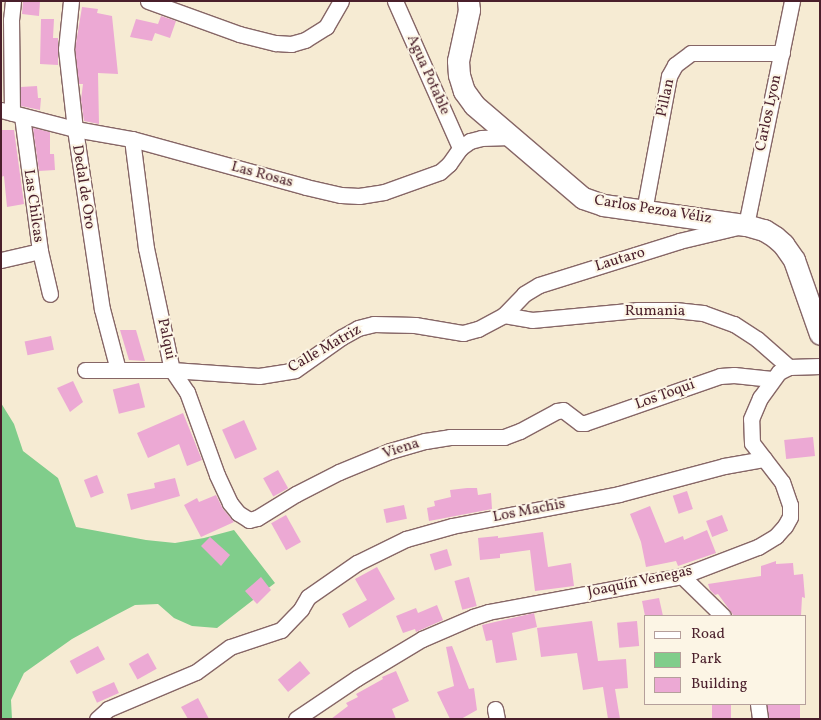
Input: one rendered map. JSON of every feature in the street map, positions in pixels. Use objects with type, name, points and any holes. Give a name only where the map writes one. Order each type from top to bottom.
[{"type":"main road","name":"Carlos Pezoa Véliz","points":[[468,1],[469,10],[458,61],[459,75],[464,91],[474,105],[583,198],[603,205],[746,224],[764,230],[775,237],[783,244],[794,260],[820,334]]},
{"type":"street","name":"Las Chilcas","points":[[13,1],[11,20],[12,113],[50,294]]},
{"type":"street","name":"Dedal de Oro","points":[[71,1],[66,48],[75,129],[102,309],[118,370]]},
{"type":"street","points":[[148,1],[239,34],[276,43],[291,44],[305,40],[326,27],[341,1]]},
{"type":"street","name":"Agua Potable","points":[[395,1],[460,148]]},
{"type":"street","name":"Carlos Lyon","points":[[746,224],[792,1]]},
{"type":"street","name":"Pillan","points":[[644,211],[669,76],[675,64],[691,53],[782,53]]},
{"type":"street","name":"Las Rosas","points":[[12,113],[75,129],[132,139],[306,188],[341,195],[359,196],[384,192],[440,172],[450,164],[460,148],[470,141],[481,138],[510,137]]},
{"type":"street","name":"Palqui","points":[[132,139],[146,248],[172,370],[187,392],[217,475],[230,504],[238,513],[249,520]]},
{"type":"street","name":"Lautaro","points":[[504,315],[524,294],[540,285],[679,241],[746,224]]},
{"type":"street","points":[[1,260],[40,251]]},
{"type":"street","name":"Rumania","points":[[504,315],[532,320],[636,310],[676,310],[703,313],[734,324],[757,339],[789,368]]},
{"type":"street","name":"Calle Matriz","points":[[172,370],[259,376],[277,374],[294,370],[358,328],[374,324],[392,323],[463,333],[478,330],[504,315]]},
{"type":"street","name":"Joaquín Venegas","points":[[296,719],[357,678],[422,639],[473,617],[488,612],[682,576],[758,547],[785,526],[790,517],[787,492],[752,443],[751,419],[760,398],[772,379],[789,368],[820,366]]},
{"type":"street","points":[[84,370],[172,370]]},
{"type":"street","name":"Los Toqui","points":[[563,410],[580,423],[586,423],[720,376],[734,375],[772,379]]},
{"type":"street","name":"Viena","points":[[249,520],[257,518],[296,494],[339,472],[390,451],[425,441],[450,438],[504,437],[520,431],[551,413],[563,410]]},
{"type":"street","name":"Los Machis","points":[[97,719],[108,709],[196,672],[230,647],[281,630],[301,609],[308,597],[357,563],[406,539],[452,526],[619,494],[724,466],[764,459]]},
{"type":"street","points":[[682,576],[721,615]]},
{"type":"street","points":[[758,705],[760,719]]},
{"type":"green space","points":[[1,403],[14,424],[23,451],[58,478],[76,527],[146,540],[175,543],[234,530],[275,583],[217,628],[192,626],[174,618],[158,604],[135,605],[72,639],[24,673],[11,700],[12,719],[1,719]]},
{"type":"building","points":[[23,1],[40,1],[39,16],[22,14]]},
{"type":"building","points":[[82,7],[98,9],[97,13],[112,16],[118,74],[98,73],[99,124],[84,121],[81,100],[83,84],[79,84],[75,49]]},
{"type":"building","points":[[161,16],[176,21],[170,38],[155,33],[152,41],[130,37],[136,19],[158,24]]},
{"type":"building","points":[[41,19],[54,19],[53,38],[58,38],[58,65],[40,64]]},
{"type":"building","points":[[37,86],[38,98],[41,98],[40,110],[21,106],[21,87]]},
{"type":"building","points":[[33,128],[50,132],[50,154],[54,154],[55,170],[39,171]]},
{"type":"building","points":[[1,130],[14,130],[24,204],[7,207],[4,176],[1,177]]},
{"type":"building","points":[[120,330],[136,330],[145,361],[129,360]]},
{"type":"building","points":[[51,336],[54,350],[28,355],[25,342]]},
{"type":"building","points":[[73,381],[83,402],[70,412],[57,388]]},
{"type":"building","points":[[139,383],[145,407],[119,414],[113,390]]},
{"type":"building","points":[[183,413],[202,460],[187,466],[179,444],[148,458],[137,433]]},
{"type":"building","points":[[244,420],[257,449],[235,459],[222,430]]},
{"type":"building","points":[[813,437],[815,456],[786,459],[784,440]]},
{"type":"building","points":[[278,470],[288,488],[273,497],[263,478]]},
{"type":"building","points":[[97,475],[104,493],[91,498],[84,480]]},
{"type":"building","points":[[175,478],[180,496],[131,510],[127,494],[155,488],[154,483]]},
{"type":"building","points":[[477,488],[478,495],[491,493],[492,509],[429,521],[427,508],[435,506],[434,501],[451,497],[450,490]]},
{"type":"building","points":[[687,491],[693,509],[679,514],[673,496]]},
{"type":"building","points":[[216,495],[223,509],[234,522],[201,537],[184,505],[197,498],[199,502]]},
{"type":"building","points":[[404,505],[407,519],[386,523],[383,509]]},
{"type":"building","points":[[650,506],[665,543],[683,536],[684,540],[707,530],[716,553],[678,566],[676,561],[646,567],[641,542],[630,514]]},
{"type":"building","points":[[286,515],[301,542],[286,550],[271,523]]},
{"type":"building","points":[[722,515],[728,531],[712,537],[706,521]]},
{"type":"building","points":[[543,532],[548,567],[571,563],[574,586],[535,591],[530,550],[500,554],[500,558],[480,560],[478,538],[498,536],[498,538]]},
{"type":"building","points":[[210,537],[230,555],[221,566],[201,546]]},
{"type":"building","points":[[447,549],[452,565],[435,571],[430,554]]},
{"type":"building","points":[[776,561],[776,564],[793,563],[794,575],[803,574],[805,598],[802,597],[801,615],[733,615],[718,594],[715,595],[710,590],[708,584],[761,576],[761,566]]},
{"type":"building","points":[[377,567],[395,599],[349,628],[342,614],[367,600],[355,579]]},
{"type":"building","points":[[261,577],[271,590],[257,604],[245,591]]},
{"type":"building","points":[[469,577],[477,606],[462,610],[455,581]]},
{"type":"building","points":[[659,598],[663,615],[645,615],[642,601]]},
{"type":"building","points":[[437,605],[443,620],[416,632],[415,629],[403,633],[396,616],[416,608],[418,613]]},
{"type":"building","points":[[534,613],[537,627],[512,633],[517,660],[496,663],[492,640],[486,641],[482,625]]},
{"type":"building","points":[[592,621],[598,661],[626,659],[628,688],[615,689],[620,719],[608,719],[603,687],[583,690],[577,653],[541,657],[537,628]]},
{"type":"building","points":[[637,621],[639,646],[619,648],[617,623]]},
{"type":"building","points":[[98,646],[105,659],[77,674],[70,661]]},
{"type":"building","points":[[452,646],[469,689],[474,688],[477,710],[461,719],[450,719],[437,692],[454,686],[446,647]]},
{"type":"building","points":[[148,653],[157,669],[137,679],[129,664]]},
{"type":"building","points":[[300,661],[310,673],[288,692],[278,680]]},
{"type":"building","points":[[396,671],[409,701],[392,709],[396,719],[331,719],[348,706],[346,703],[358,697],[356,694],[383,679],[382,677]]},
{"type":"building","points":[[114,682],[119,693],[97,703],[92,692]]},
{"type":"building","points":[[198,698],[209,719],[188,719],[181,707]]},
{"type":"building","points":[[712,705],[731,705],[731,719],[712,719]]},
{"type":"building","points":[[767,705],[800,705],[800,719],[767,719]]}]
